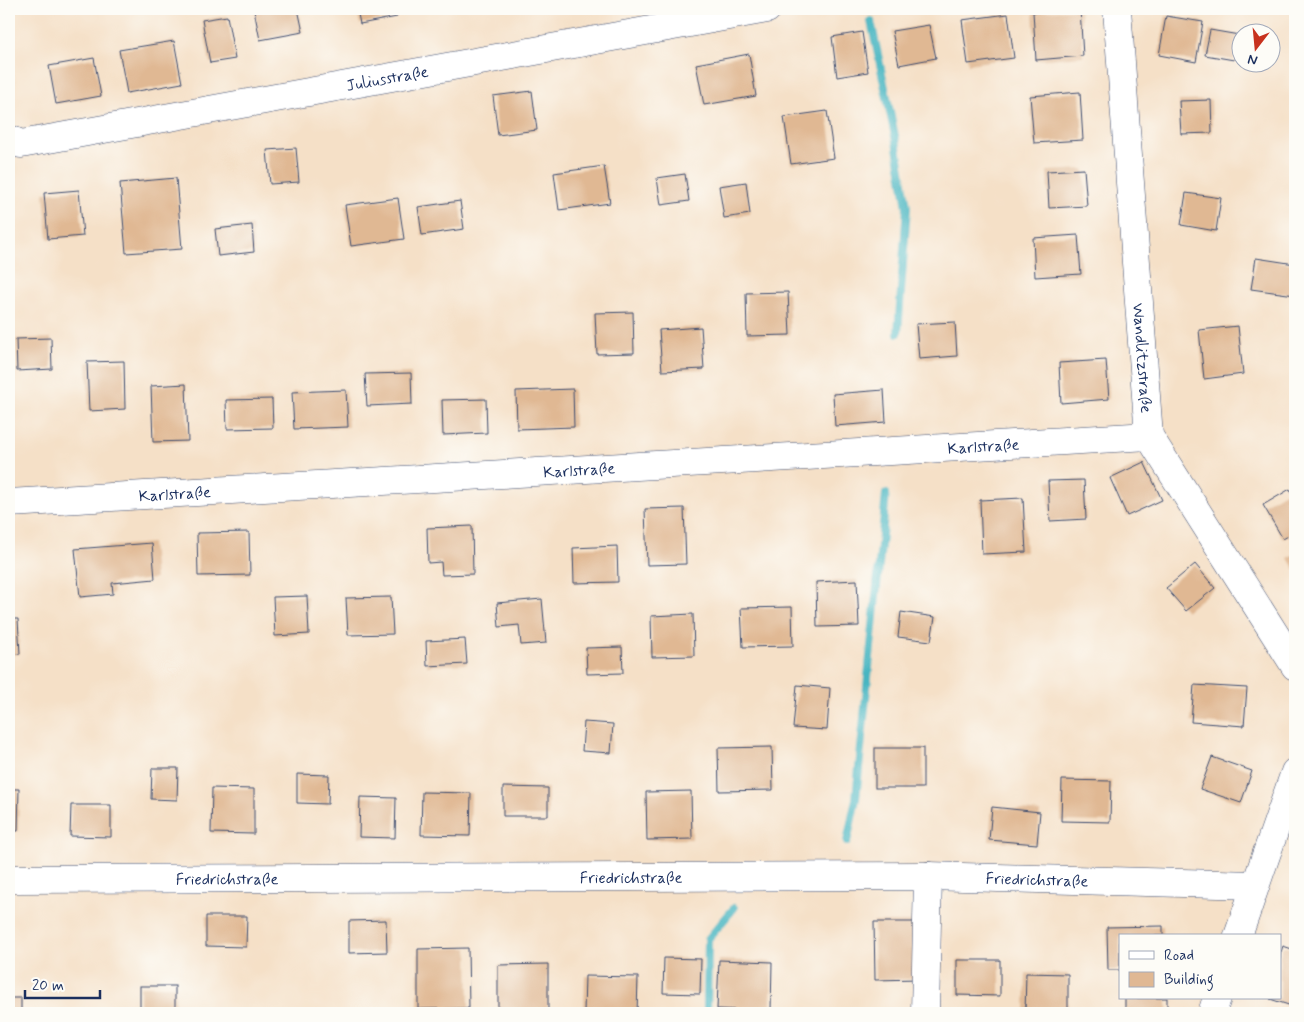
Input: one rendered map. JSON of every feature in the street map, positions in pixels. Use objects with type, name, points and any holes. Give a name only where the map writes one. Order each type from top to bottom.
[{"type":"street","name":"Juliusstraße","points":[[9,139],[21,144],[767,9]]},
{"type":"street","name":"Wandlitzstraße","points":[[1118,9],[1149,436],[1295,666]]},
{"type":"street","name":"Karlstraße","points":[[9,504],[1149,436]]},
{"type":"street","points":[[1239,934],[1295,772]]},
{"type":"street","points":[[925,1013],[928,876]]},
{"type":"street","name":"Friedrichstraße","points":[[9,879],[928,876],[1255,885]]},
{"type":"street","points":[[1212,1013],[1216,1000]]},
{"type":"building","points":[[298,9],[303,32],[260,40],[254,10]]},
{"type":"building","points":[[357,9],[396,9],[397,17],[360,24]]},
{"type":"building","points":[[1080,9],[1083,56],[1036,60],[1033,12]]},
{"type":"building","points":[[1008,14],[1014,58],[968,64],[962,20]]},
{"type":"building","points":[[227,16],[235,59],[210,63],[202,20]]},
{"type":"building","points":[[1166,16],[1203,22],[1196,62],[1159,55]]},
{"type":"building","points":[[929,25],[936,58],[899,65],[892,31]]},
{"type":"building","points":[[1210,30],[1232,34],[1232,60],[1205,55]]},
{"type":"building","points":[[862,32],[868,72],[837,77],[832,37]]},
{"type":"building","points":[[174,41],[182,83],[127,93],[119,50]]},
{"type":"building","points":[[749,54],[756,96],[704,105],[696,64]]},
{"type":"building","points":[[94,58],[101,96],[56,104],[49,66]]},
{"type":"building","points":[[532,91],[537,130],[498,135],[493,96]]},
{"type":"building","points":[[1080,92],[1083,140],[1034,143],[1030,96]]},
{"type":"building","points":[[1211,100],[1212,133],[1181,134],[1179,101]]},
{"type":"building","points":[[827,111],[834,158],[791,164],[784,117]]},
{"type":"building","points":[[296,148],[299,182],[270,184],[267,150]]},
{"type":"building","points":[[604,166],[610,203],[559,210],[554,173]]},
{"type":"building","points":[[1084,169],[1087,206],[1049,208],[1047,171]]},
{"type":"building","points":[[685,174],[689,201],[661,205],[657,178]]},
{"type":"building","points":[[176,178],[182,249],[126,253],[120,183]]},
{"type":"building","points":[[746,182],[750,214],[724,218],[719,186]]},
{"type":"building","points":[[79,190],[83,236],[48,239],[44,193]]},
{"type":"building","points":[[1186,193],[1221,198],[1216,231],[1181,225]]},
{"type":"building","points":[[398,198],[404,239],[351,246],[345,205]]},
{"type":"building","points":[[460,201],[464,229],[422,235],[418,207]]},
{"type":"building","points":[[252,225],[254,252],[218,256],[215,229]]},
{"type":"building","points":[[1078,235],[1081,274],[1035,277],[1033,238]]},
{"type":"building","points":[[1256,258],[1295,264],[1295,295],[1251,289]]},
{"type":"building","points":[[788,292],[790,335],[747,336],[746,293]]},
{"type":"building","points":[[633,312],[634,353],[597,354],[595,313]]},
{"type":"building","points":[[955,322],[957,356],[919,359],[916,324]]},
{"type":"building","points":[[1238,326],[1243,374],[1204,379],[1199,330]]},
{"type":"building","points":[[701,327],[704,369],[662,371],[659,330]]},
{"type":"building","points":[[51,338],[52,369],[17,371],[16,339]]},
{"type":"building","points":[[1106,360],[1109,399],[1061,403],[1059,363]]},
{"type":"building","points":[[124,361],[125,409],[89,411],[87,362]]},
{"type":"building","points":[[411,373],[412,404],[367,406],[365,374]]},
{"type":"building","points":[[186,384],[188,441],[153,442],[151,386]]},
{"type":"building","points":[[573,389],[574,427],[517,429],[516,391]]},
{"type":"building","points":[[346,390],[348,427],[294,429],[292,392]]},
{"type":"building","points":[[884,390],[886,422],[835,426],[833,394]]},
{"type":"building","points":[[272,399],[273,428],[227,429],[226,400]]},
{"type":"building","points":[[486,399],[487,433],[443,435],[442,400]]},
{"type":"building","points":[[1144,462],[1162,500],[1127,516],[1110,478]]},
{"type":"building","points":[[1084,480],[1086,519],[1050,521],[1048,481]]},
{"type":"building","points":[[1290,489],[1295,499],[1295,532],[1283,539],[1263,505]]},
{"type":"building","points":[[1023,498],[1026,552],[982,554],[980,500]]},
{"type":"building","points":[[684,508],[686,564],[647,565],[645,509]]},
{"type":"building","points":[[472,526],[473,574],[442,575],[441,562],[428,563],[427,528]]},
{"type":"building","points":[[249,532],[250,575],[198,576],[197,533]]},
{"type":"building","points":[[152,543],[155,579],[112,583],[113,594],[80,597],[75,549]]},
{"type":"building","points":[[617,546],[618,582],[574,583],[573,548]]},
{"type":"building","points":[[1295,554],[1295,570],[1288,558]]},
{"type":"building","points":[[1195,564],[1215,588],[1186,611],[1166,588]]},
{"type":"building","points":[[857,580],[859,626],[817,627],[816,582]]},
{"type":"building","points":[[307,596],[309,634],[275,636],[273,597]]},
{"type":"building","points":[[391,597],[393,634],[348,635],[346,598]]},
{"type":"building","points":[[542,599],[546,643],[521,645],[519,625],[499,627],[497,603]]},
{"type":"building","points":[[792,607],[793,646],[743,647],[741,608]]},
{"type":"building","points":[[901,612],[935,617],[931,641],[898,637]]},
{"type":"building","points":[[693,614],[694,656],[652,657],[651,616]]},
{"type":"building","points":[[9,619],[18,619],[20,654],[9,655]]},
{"type":"building","points":[[465,639],[467,664],[427,666],[426,641]]},
{"type":"building","points":[[622,647],[623,673],[587,674],[586,648]]},
{"type":"building","points":[[797,685],[830,688],[827,730],[793,728]]},
{"type":"building","points":[[1194,685],[1247,688],[1244,726],[1191,722]]},
{"type":"building","points":[[584,722],[613,724],[611,753],[582,751]]},
{"type":"building","points":[[772,747],[773,790],[719,791],[718,748]]},
{"type":"building","points":[[875,748],[923,748],[923,788],[875,788]]},
{"type":"building","points":[[1212,757],[1252,771],[1241,803],[1200,789]]},
{"type":"building","points":[[152,768],[178,768],[177,800],[151,799]]},
{"type":"building","points":[[297,774],[329,775],[328,804],[297,803]]},
{"type":"building","points":[[1062,780],[1111,781],[1110,822],[1061,821]]},
{"type":"building","points":[[503,787],[548,788],[548,816],[503,816]]},
{"type":"building","points":[[212,788],[254,789],[254,834],[211,833]]},
{"type":"building","points":[[9,789],[19,789],[18,831],[9,831]]},
{"type":"building","points":[[691,791],[692,839],[647,840],[646,792]]},
{"type":"building","points":[[422,792],[471,793],[470,836],[421,835]]},
{"type":"building","points":[[360,797],[396,798],[395,838],[359,837]]},
{"type":"building","points":[[71,805],[111,805],[111,837],[70,836]]},
{"type":"building","points":[[992,807],[1040,812],[1037,844],[989,840]]},
{"type":"building","points":[[206,916],[247,916],[246,947],[206,946]]},
{"type":"building","points":[[386,920],[387,952],[349,953],[349,921]]},
{"type":"building","points":[[874,922],[917,922],[918,979],[875,980]]},
{"type":"building","points":[[1163,926],[1163,934],[1119,934],[1119,970],[1108,970],[1107,927]]},
{"type":"building","points":[[1283,946],[1295,950],[1295,1007],[1273,1000],[1282,1000]]},
{"type":"building","points":[[468,948],[469,1008],[418,1009],[418,949]]},
{"type":"building","points":[[664,958],[701,959],[700,994],[663,993]]},
{"type":"building","points":[[719,960],[772,962],[771,1011],[717,1009]]},
{"type":"building","points":[[957,960],[1000,960],[1000,996],[957,995]]},
{"type":"building","points":[[548,964],[548,1013],[498,1013],[498,965]]},
{"type":"building","points":[[1026,973],[1068,974],[1068,1013],[1025,1013]]},
{"type":"building","points":[[585,976],[638,977],[637,1013],[584,1013]]},
{"type":"building","points":[[140,986],[175,986],[175,1013],[140,1013]]},
{"type":"building","points":[[9,998],[21,998],[21,1013],[9,1013]]},
{"type":"building","points":[[1125,1000],[1167,1000],[1167,1013],[1125,1013]]},
{"type":"waterway","points":[[871,21],[896,141],[907,207],[898,333]]},
{"type":"waterway","points":[[847,842],[856,799],[886,494]]},
{"type":"waterway","points":[[707,1013],[708,939],[734,908]]}]
